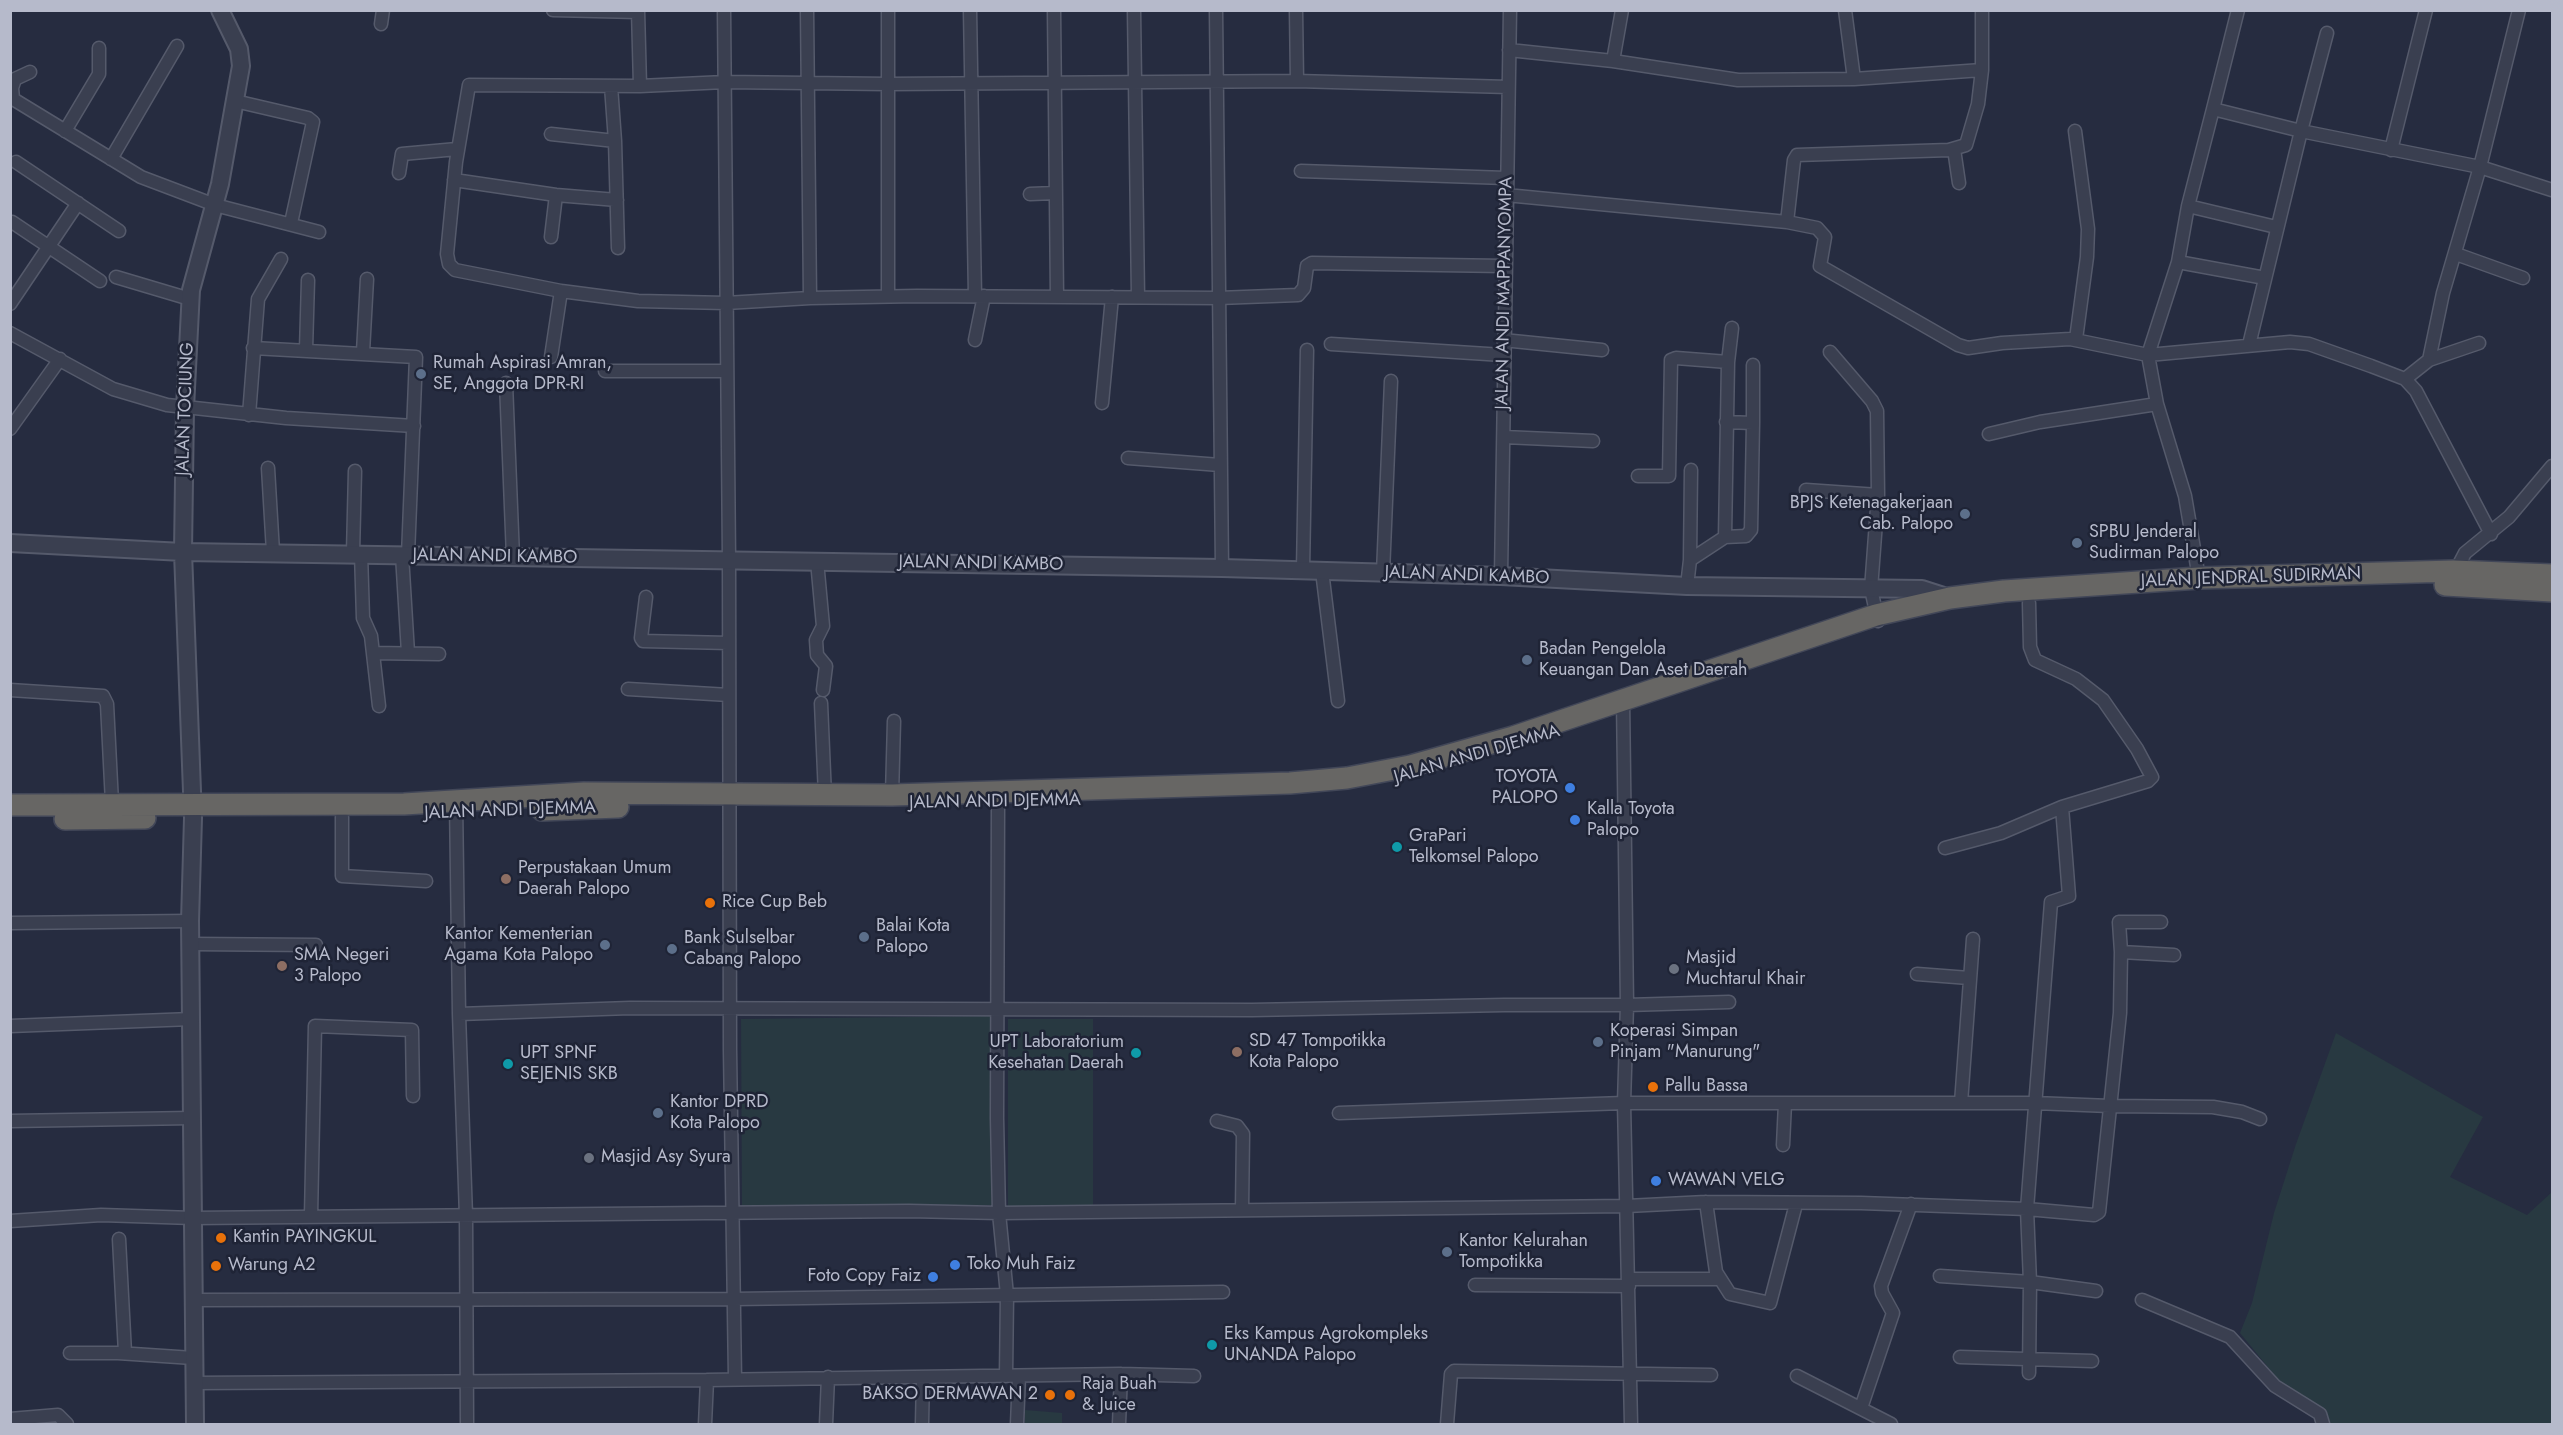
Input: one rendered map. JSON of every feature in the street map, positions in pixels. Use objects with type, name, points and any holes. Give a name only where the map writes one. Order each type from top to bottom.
[{"type":"highway","name":"JALAN JENDRAL SUDIRMAN","points":[[1952,603],[2004,591],[2199,578],[2452,578],[2553,575]]},
{"type":"highway","name":"JALAN JENDRAL SUDIRMAN","points":[[1952,603],[2029,603],[2423,578]]},
{"type":"highway","name":"JALAN JENDRAL SUDIRMAN","points":[[2452,578],[2553,591]]},
{"type":"highway","name":"JALAN ANDI DJEMMA","points":[[10,805],[112,803],[193,812],[342,817],[584,793],[729,801],[997,797],[1290,783],[1347,778],[1410,766],[1513,737],[1623,705],[1877,620],[1952,603]]},
{"type":"highway","name":"JALAN ANDI DJEMMA","points":[[729,801],[892,795],[997,797]]},
{"type":"highway","name":"JALAN ANDI DJEMMA","points":[[10,819],[193,812],[457,807]]},
{"type":"street","name":"JALAN TOCIUNG","points":[[195,1425],[190,921],[193,812],[183,552],[185,408],[193,277],[215,206],[241,66],[232,32],[220,10]]},
{"type":"street","points":[[381,24],[383,10]]},
{"type":"street","points":[[553,10],[638,11],[640,86]]},
{"type":"street","points":[[724,10],[735,1378]]},
{"type":"street","points":[[807,10],[810,298]]},
{"type":"street","points":[[888,10],[888,296]]},
{"type":"street","points":[[970,10],[970,84],[979,296],[975,340]]},
{"type":"street","points":[[1054,10],[1057,297]]},
{"type":"street","points":[[1134,10],[1138,297]]},
{"type":"street","points":[[1216,10],[1222,568]]},
{"type":"street","points":[[1296,10],[1297,81]]},
{"type":"street","name":"JALAN ANDI MAPPANYOMPA","points":[[1501,576],[1504,266],[1510,10]]},
{"type":"street","points":[[1612,61],[1622,10]]},
{"type":"street","points":[[1845,10],[1854,79]]},
{"type":"street","points":[[1787,222],[1794,160],[1797,155],[1954,149],[1966,145],[1978,104],[1982,70],[1982,10]]},
{"type":"street","points":[[2199,578],[2185,496],[2157,404],[2148,354],[2178,262],[2188,206],[2238,10]]},
{"type":"street","points":[[2391,150],[2426,10]]},
{"type":"street","points":[[2429,360],[2444,293],[2480,167],[2519,10]]},
{"type":"street","points":[[2250,345],[2276,227],[2327,33]]},
{"type":"street","points":[[111,159],[177,46]]},
{"type":"street","points":[[65,131],[99,74],[99,48]]},
{"type":"street","points":[[1509,50],[1612,61],[1738,80],[1854,79],[1982,70]]},
{"type":"street","points":[[30,72],[13,75],[13,99],[152,183],[215,206],[291,223],[319,232]]},
{"type":"street","points":[[1504,266],[1312,263],[1307,266],[1304,288],[1298,296],[1218,298],[888,296],[726,303],[638,302],[561,291],[452,268],[447,254],[458,149],[469,85],[640,86],[725,82],[970,84],[1297,81],[1508,87]]},
{"type":"street","points":[[612,86],[618,248]]},
{"type":"street","points":[[236,101],[308,118],[313,122],[291,223]]},
{"type":"street","points":[[2213,109],[2301,131],[2480,167],[2553,190]]},
{"type":"street","points":[[2075,131],[2088,229],[2087,257],[2076,339]]},
{"type":"street","points":[[551,135],[615,141]]},
{"type":"street","points":[[399,173],[402,154],[458,149]]},
{"type":"street","points":[[1954,149],[1959,183]]},
{"type":"street","points":[[16,162],[119,231]]},
{"type":"street","points":[[1301,171],[1506,178]]},
{"type":"street","points":[[454,180],[556,195],[617,200]]},
{"type":"street","points":[[1030,194],[1055,193]]},
{"type":"street","points":[[551,237],[556,195]]},
{"type":"street","points":[[1506,195],[1811,226],[1824,233],[1825,237],[1820,267],[1958,345],[1968,348],[2076,339],[2148,354],[2290,342],[2309,344],[2405,379],[2420,398],[2491,534]]},
{"type":"street","points":[[10,304],[78,203]]},
{"type":"street","points":[[2188,206],[2276,227]]},
{"type":"street","points":[[12,222],[100,281]]},
{"type":"street","points":[[2456,254],[2523,278]]},
{"type":"street","points":[[249,414],[258,299],[281,259]]},
{"type":"street","points":[[2178,262],[2265,278]]},
{"type":"street","points":[[116,277],[190,299]]},
{"type":"street","points":[[363,352],[367,279]]},
{"type":"street","points":[[306,350],[308,280]]},
{"type":"street","points":[[551,357],[561,291]]},
{"type":"street","points":[[1102,403],[1112,297]]},
{"type":"street","points":[[1725,537],[1728,362],[1732,328]]},
{"type":"street","points":[[10,333],[97,381],[143,400],[185,408],[414,426]]},
{"type":"street","points":[[1503,340],[1602,350]]},
{"type":"street","points":[[2405,379],[2429,360],[2479,343]]},
{"type":"street","points":[[1331,344],[1503,354]]},
{"type":"street","points":[[253,348],[363,352],[417,357],[405,555],[408,653]]},
{"type":"street","points":[[1303,570],[1307,350]]},
{"type":"street","points":[[1830,352],[1872,401],[1877,411],[1878,495],[1871,589],[1877,620]]},
{"type":"street","points":[[1638,476],[1669,476],[1671,360],[1676,358],[1728,362]]},
{"type":"street","points":[[10,429],[60,359]]},
{"type":"street","points":[[1690,560],[1725,537],[1746,536],[1751,530],[1754,365]]},
{"type":"street","points":[[605,371],[726,371]]},
{"type":"street","points":[[1383,573],[1391,381]]},
{"type":"street","points":[[506,383],[513,557]]},
{"type":"street","points":[[1989,434],[2040,422],[2157,404]]},
{"type":"street","points":[[1726,422],[1753,423]]},
{"type":"street","points":[[1504,437],[1593,441]]},
{"type":"street","points":[[1128,458],[1220,465]]},
{"type":"street","points":[[2452,578],[2465,553],[2509,518],[2553,466]]},
{"type":"street","points":[[268,468],[273,552]]},
{"type":"street","points":[[1687,586],[1690,560],[1691,470]]},
{"type":"street","points":[[355,471],[357,553],[363,618],[370,633],[379,706]]},
{"type":"street","points":[[1806,490],[1878,495]]},
{"type":"street","name":"JALAN ANDI KAMBO","points":[[10,543],[183,552],[1222,568],[1501,576],[1687,586],[1922,589],[1952,603]]},
{"type":"street","points":[[817,561],[823,626],[816,640],[817,655],[826,666],[823,690]]},
{"type":"street","points":[[1322,571],[1338,701]]},
{"type":"street","points":[[646,597],[641,638],[643,641],[729,643]]},
{"type":"street","points":[[1945,848],[2001,833],[2062,807],[2148,781],[2152,775],[2103,700],[2076,679],[2035,660],[2030,647],[2029,603]]},
{"type":"street","points":[[373,653],[439,654]]},
{"type":"street","points":[[627,689],[729,695]]},
{"type":"street","points":[[10,690],[103,696],[106,704],[112,803]]},
{"type":"street","points":[[821,703],[825,796]]},
{"type":"street","points":[[1623,705],[1627,1005],[1624,1103],[1631,1425]]},
{"type":"street","points":[[892,795],[894,721]]},
{"type":"street","points":[[997,797],[999,1213],[1017,1425]]},
{"type":"street","points":[[457,807],[459,1014],[466,1216],[467,1425]]},
{"type":"street","points":[[2029,1373],[2030,1282],[2027,1209],[2034,1102],[2051,902],[2069,896],[2062,807]]},
{"type":"street","points":[[342,817],[342,876],[426,881]]},
{"type":"street","points":[[10,923],[190,921]]},
{"type":"street","points":[[10,1221],[101,1215],[193,1218],[999,1213],[1627,1206],[1706,1202],[1911,1204],[2027,1209],[2094,1215],[2099,1212],[2120,1012],[2119,922],[2161,922]]},
{"type":"street","points":[[1961,1103],[1973,939]]},
{"type":"street","points":[[191,944],[316,945]]},
{"type":"street","points":[[2121,952],[2174,955]]},
{"type":"street","points":[[1917,974],[1969,978]]},
{"type":"street","points":[[459,1014],[630,1008],[1252,1010],[1729,1002]]},
{"type":"street","points":[[10,1026],[192,1019]]},
{"type":"street","points":[[311,1216],[315,1026],[412,1030],[413,1096]]},
{"type":"street","points":[[1339,1113],[1624,1103],[2034,1102],[2110,1106],[2213,1107],[2242,1112],[2260,1119]]},
{"type":"street","points":[[1784,1145],[1785,1103]]},
{"type":"street","points":[[10,1121],[192,1118]]},
{"type":"street","points":[[1217,1121],[1237,1126],[1243,1134],[1242,1210]]},
{"type":"street","points":[[1706,1202],[1716,1272],[1720,1279],[1730,1294],[1772,1303],[1796,1204]]},
{"type":"street","points":[[1861,1408],[1893,1313],[1882,1293],[1881,1286],[1911,1204]]},
{"type":"street","points":[[119,1239],[125,1353]]},
{"type":"street","points":[[1940,1276],[2030,1282],[2096,1291]]},
{"type":"street","points":[[1475,1285],[1720,1279]]},
{"type":"street","points":[[193,1300],[734,1299],[1223,1292]]},
{"type":"street","points":[[2142,1300],[2230,1337],[2276,1386],[2320,1414],[2323,1425]]},
{"type":"street","points":[[70,1353],[125,1353],[193,1358]]},
{"type":"street","points":[[1960,1357],[2092,1360]]},
{"type":"street","points":[[1447,1425],[1451,1374],[1454,1371],[1711,1375]]},
{"type":"street","points":[[1119,1425],[1122,1374]]},
{"type":"street","points":[[193,1383],[707,1380],[1122,1374],[1194,1376]]},
{"type":"street","points":[[1797,1376],[1891,1425]]},
{"type":"street","points":[[826,1425],[828,1377]]},
{"type":"street","points":[[922,1425],[923,1377]]},
{"type":"street","points":[[705,1425],[707,1380]]},
{"type":"street","points":[[10,1419],[58,1415],[68,1425]]},
{"type":"shaded area","points":[[991,1016],[992,1205],[742,1208],[741,1019]]},
{"type":"shaded area","points":[[1008,1019],[1093,1019],[1093,1206],[1008,1206]]},
{"type":"shaded area","points":[[2336,1033],[2483,1117],[2450,1177],[2527,1215],[2552,1192],[2552,1424],[2333,1424],[2298,1404],[2240,1333],[2252,1303],[2274,1213],[2296,1144]]},
{"type":"shaded area","points":[[1025,1410],[1062,1413],[1062,1424],[1025,1424]]},
{"type":"place","name":"Rumah Aspirasi Amran, SE, Anggota DPR-RI","points":[[421,374]]},
{"type":"place","name":"BPJS Ketenagakerjaan Cab. Palopo","points":[[1965,514]]},
{"type":"place","name":"SPBU Jenderal Sudirman Palopo","points":[[2077,543]]},
{"type":"place","name":"Badan Pengelola Keuangan Dan Aset Daerah","points":[[1527,660]]},
{"type":"place","name":"TOYOTA PALOPO","points":[[1570,788]]},
{"type":"place","name":"Kalla Toyota Palopo","points":[[1575,820]]},
{"type":"place","name":"GraPari Telkomsel Palopo","points":[[1397,847]]},
{"type":"place","name":"Perpustakaan Umum Daerah Palopo","points":[[506,879]]},
{"type":"place","name":"Rice Cup Beb","points":[[710,903]]},
{"type":"place","name":"Balai Kota Palopo","points":[[864,937]]},
{"type":"place","name":"Kantor Kementerian Agama Kota Palopo","points":[[605,945]]},
{"type":"place","name":"Bank Sulselbar Cabang Palopo","points":[[672,949]]},
{"type":"place","name":"SMA Negeri 3 Palopo","points":[[282,966]]},
{"type":"place","name":"Masjid Muchtarul Khair","points":[[1674,969]]},
{"type":"place","name":"Koperasi Simpan Pinjam \"Manurung\"","points":[[1598,1042]]},
{"type":"place","name":"SD 47 Tompotikka Kota Palopo","points":[[1237,1052]]},
{"type":"place","name":"UPT Laboratorium Kesehatan Daerah","points":[[1136,1053]]},
{"type":"place","name":"UPT SPNF SEJENIS SKB","points":[[508,1064]]},
{"type":"place","name":"Pallu Bassa","points":[[1653,1087]]},
{"type":"place","name":"Kantor DPRD Kota Palopo","points":[[658,1113]]},
{"type":"place","name":"Masjid Asy Syura","points":[[589,1158]]},
{"type":"place","name":"WAWAN VELG","points":[[1656,1181]]},
{"type":"place","name":"Kantin PAYINGKUL","points":[[221,1238]]},
{"type":"place","name":"Kantor Kelurahan Tompotikka","points":[[1447,1252]]},
{"type":"place","name":"Toko Muh Faiz","points":[[955,1265]]},
{"type":"place","name":"Warung A2","points":[[216,1266]]},
{"type":"place","name":"Foto Copy Faiz","points":[[933,1277]]},
{"type":"place","name":"Eks Kampus Agrokompleks UNANDA Palopo","points":[[1212,1345]]},
{"type":"place","name":"BAKSO DERMAWAN 2","points":[[1050,1395]]},
{"type":"place","name":"Raja Buah & Juice","points":[[1070,1395]]}]
